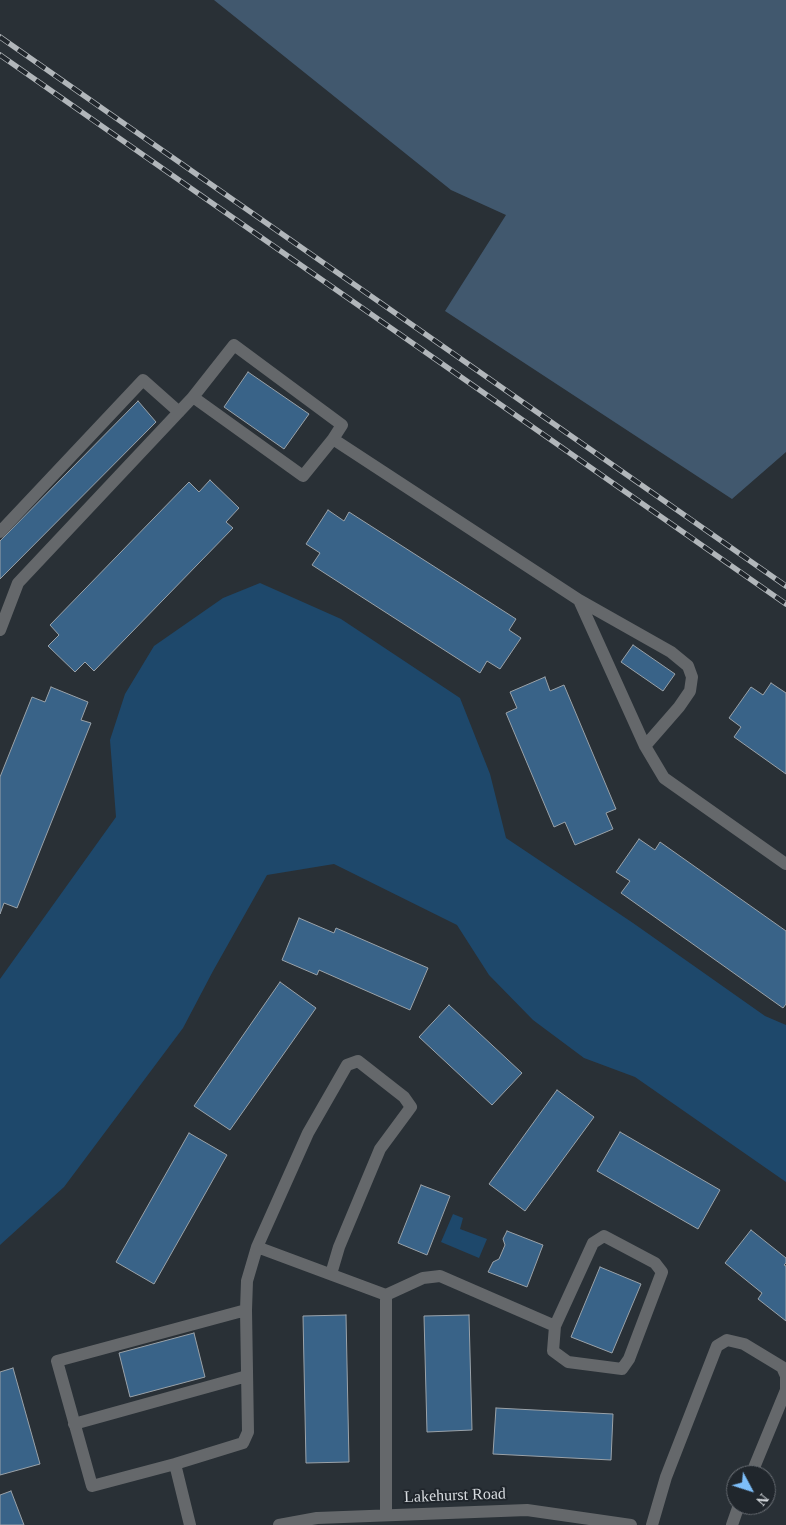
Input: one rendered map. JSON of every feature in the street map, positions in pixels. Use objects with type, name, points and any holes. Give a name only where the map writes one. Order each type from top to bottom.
[{"type":"street","points":[[0,630],[3,610],[18,583],[193,397],[234,345],[342,425],[303,476],[193,397]]},
{"type":"street","points":[[0,532],[143,380],[179,412]]},
{"type":"street","points":[[332,438],[579,600],[671,652],[688,666],[692,677],[690,691],[680,707],[644,746]]},
{"type":"street","points":[[579,600],[644,746],[664,778],[786,864]]},
{"type":"street","points":[[246,1310],[57,1361],[92,1486],[243,1444],[248,1432],[246,1310],[248,1280],[257,1248],[308,1133],[347,1065],[358,1061],[404,1097],[411,1106],[380,1149],[339,1247],[331,1274]]},
{"type":"street","points":[[604,1236],[655,1263],[662,1272],[628,1359],[622,1369],[568,1362],[554,1351],[556,1326],[593,1243],[604,1236]]},
{"type":"street","points":[[257,1248],[386,1295],[423,1278],[440,1276],[556,1326]]},
{"type":"street","points":[[386,1295],[386,1514]]},
{"type":"street","points":[[652,1525],[666,1476],[717,1346],[727,1340],[744,1344],[782,1367],[786,1376],[786,1390],[755,1465]]},
{"type":"street","points":[[74,1424],[247,1376]]},
{"type":"street","points":[[175,1464],[190,1525]]},
{"type":"street","name":"Lakehurst Road","points":[[278,1525],[317,1518],[386,1514],[439,1519],[527,1510],[632,1525]]},
{"type":"shaded area","points":[[214,0],[786,0],[786,452],[732,499],[445,311],[506,215],[451,190]]},
{"type":"shaded area","points":[[260,583],[341,619],[460,698],[490,774],[506,838],[633,923],[765,1016],[786,1025],[786,1182],[635,1077],[584,1058],[533,1020],[489,975],[457,925],[334,864],[267,875],[183,1028],[64,1187],[0,1245],[0,979],[116,817],[110,740],[125,694],[154,646],[223,598]]},
{"type":"shaded area","points":[[453,1214],[463,1218],[460,1229],[487,1239],[479,1258],[441,1242]]},
{"type":"building","points":[[248,372],[309,414],[284,449],[224,407]]},
{"type":"building","points":[[138,401],[156,422],[0,579],[0,541]]},
{"type":"building","points":[[210,480],[239,508],[226,522],[233,528],[94,671],[85,662],[75,672],[48,646],[59,635],[50,625],[189,482],[199,492]]},
{"type":"building","points":[[328,510],[344,521],[349,512],[516,619],[509,630],[521,638],[500,669],[487,661],[480,673],[312,565],[320,553],[306,544]]},
{"type":"building","points":[[633,645],[675,674],[663,691],[621,662]]},
{"type":"building","points":[[545,677],[550,691],[564,685],[616,809],[606,813],[613,829],[575,845],[565,822],[554,827],[506,713],[517,708],[510,692]]},
{"type":"building","points":[[771,683],[786,693],[786,774],[734,737],[741,727],[729,718],[751,687],[763,695]]},
{"type":"building","points":[[51,687],[88,702],[81,720],[91,723],[17,908],[4,903],[0,914],[0,777],[32,697],[45,702]]},
{"type":"building","points":[[639,839],[655,850],[660,842],[786,931],[786,1004],[783,1008],[621,893],[630,881],[616,872]]},
{"type":"building","points":[[299,918],[334,933],[336,928],[428,968],[410,1010],[319,970],[317,975],[282,960]]},
{"type":"building","points":[[280,982],[316,1008],[230,1130],[194,1106]]},
{"type":"building","points":[[449,1005],[522,1073],[492,1105],[419,1037]]},
{"type":"building","points":[[557,1090],[594,1117],[525,1211],[489,1184]]},
{"type":"building","points":[[620,1132],[720,1190],[698,1229],[597,1171]]},
{"type":"building","points":[[189,1133],[227,1155],[154,1284],[116,1262]]},
{"type":"building","points":[[421,1185],[450,1196],[427,1255],[398,1243]]},
{"type":"building","points":[[751,1230],[786,1258],[784,1265],[786,1266],[786,1321],[758,1299],[762,1293],[725,1263]]},
{"type":"building","points":[[507,1231],[543,1245],[527,1287],[488,1272],[493,1262],[499,1259],[505,1245],[503,1239]]},
{"type":"building","points":[[600,1267],[641,1284],[612,1353],[571,1337]]},
{"type":"building","points":[[346,1315],[349,1462],[306,1463],[303,1316]]},
{"type":"building","points":[[469,1315],[472,1430],[427,1432],[424,1316]]},
{"type":"building","points":[[194,1333],[205,1377],[130,1397],[119,1353]]},
{"type":"building","points":[[13,1368],[40,1464],[0,1475],[0,1372]]},
{"type":"building","points":[[496,1408],[613,1414],[611,1460],[493,1454]]},
{"type":"building","points":[[11,1491],[24,1525],[0,1525],[0,1495]]},
{"type":"railway","points":[[0,37],[786,586]]},
{"type":"railway","points":[[0,55],[786,604]]}]
